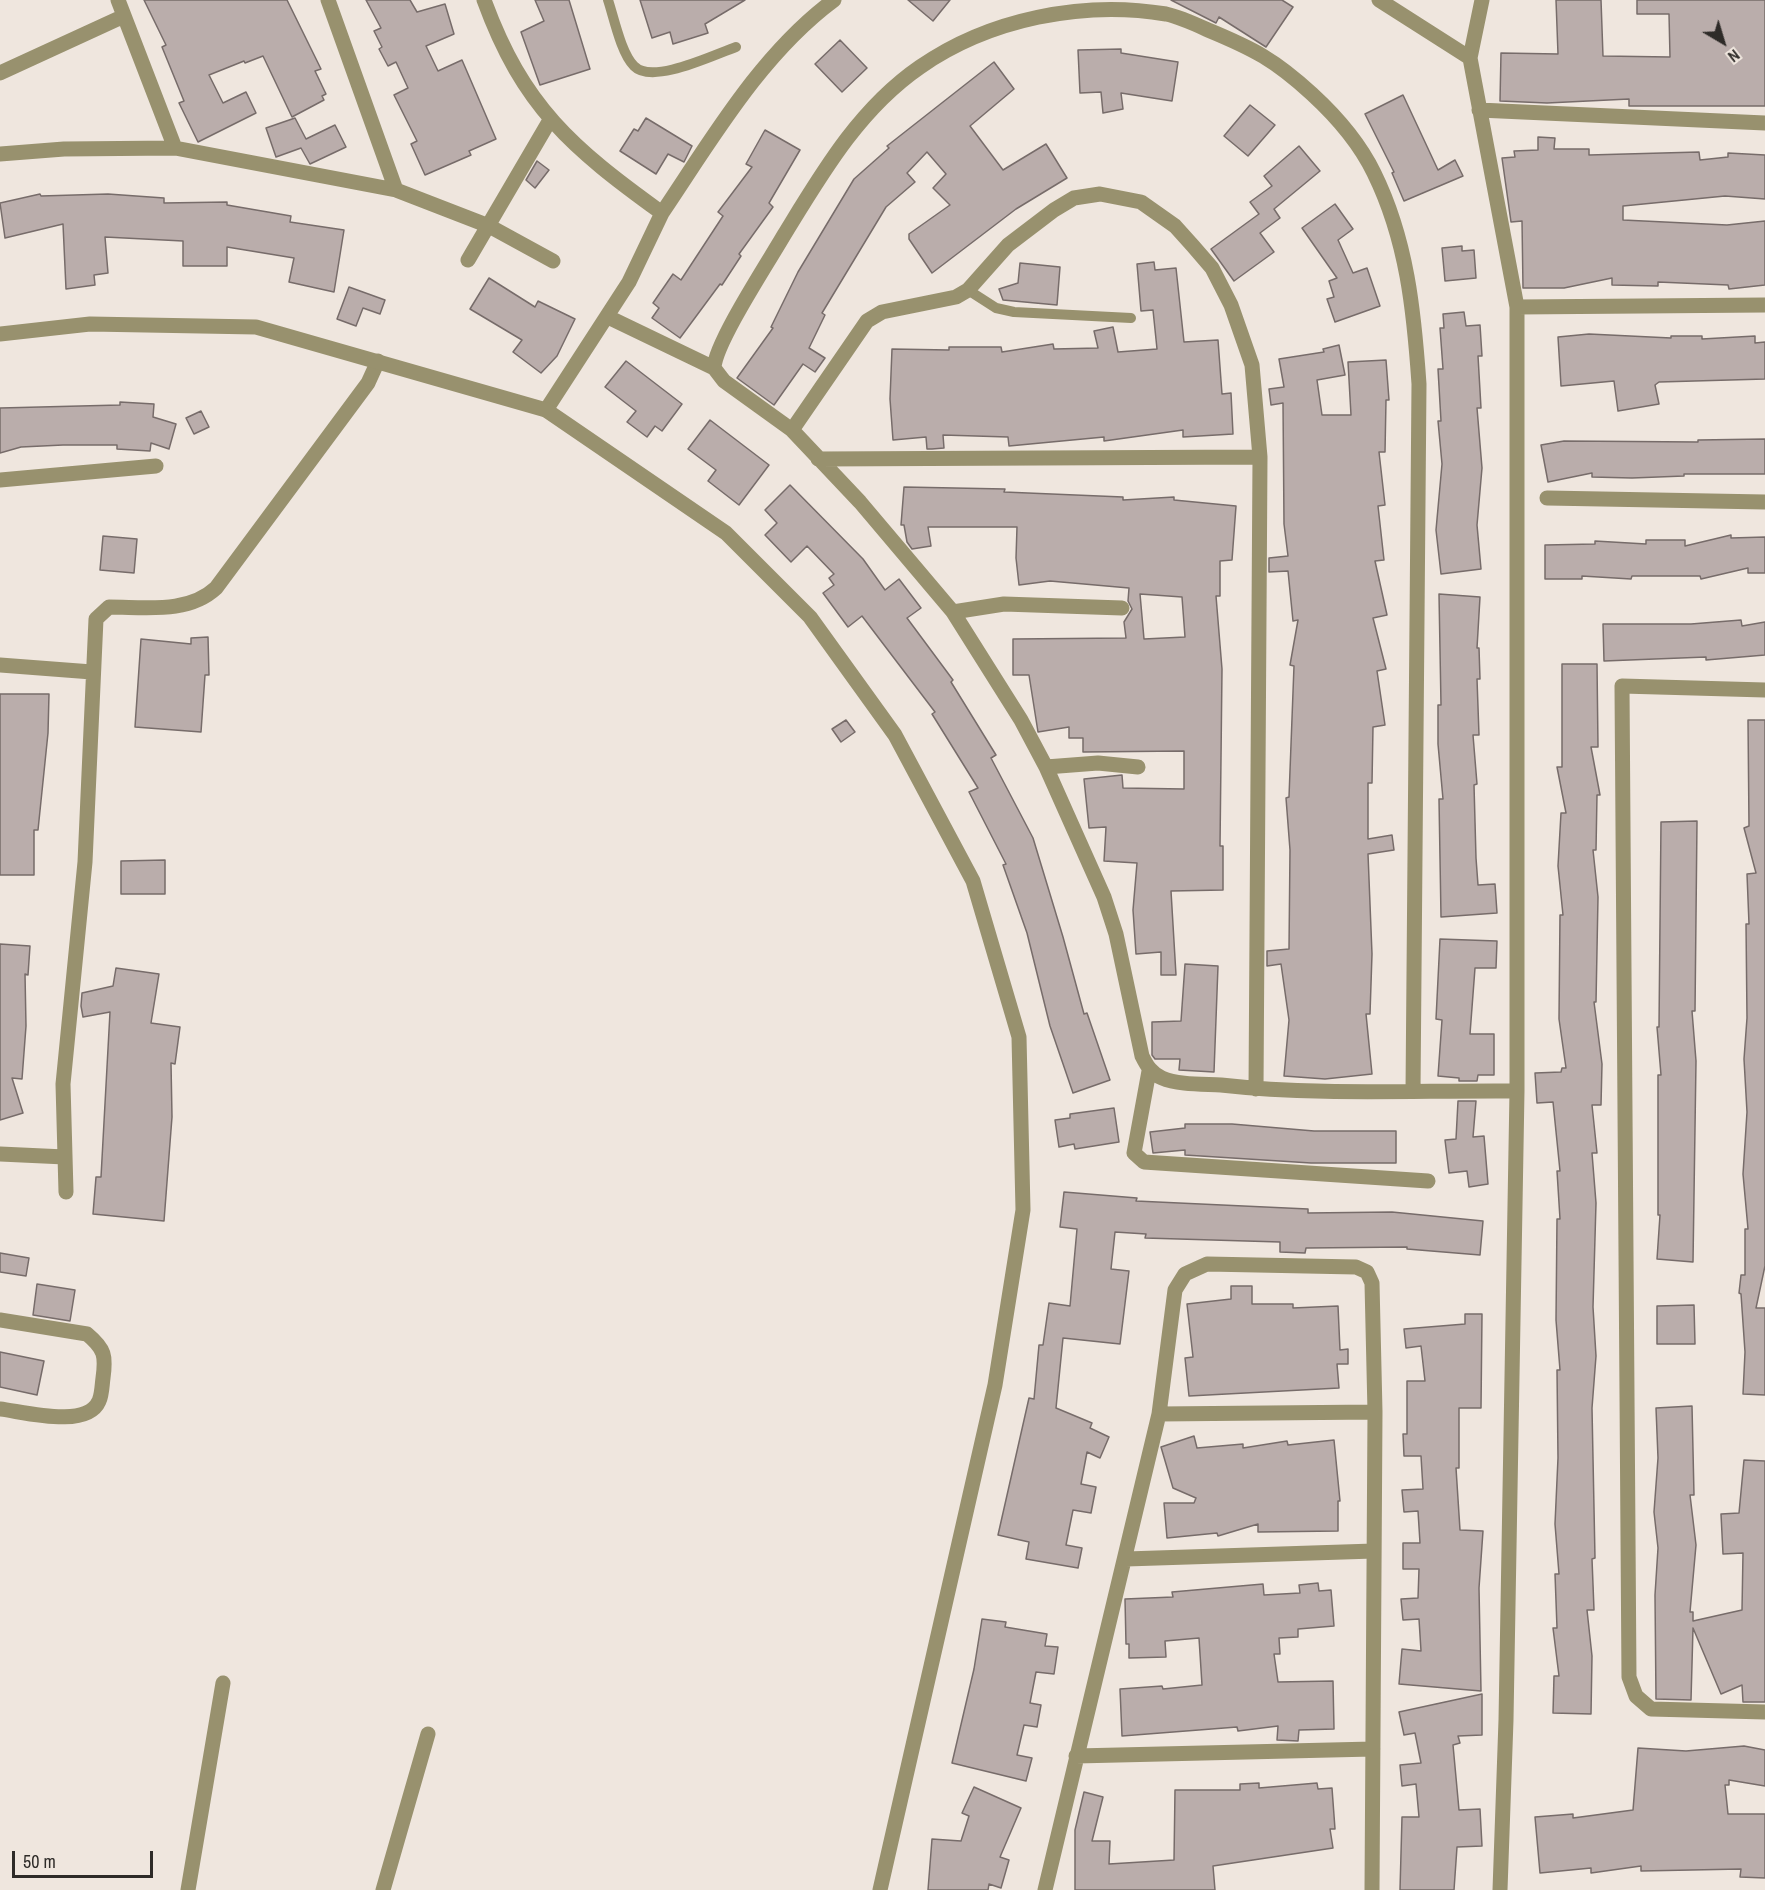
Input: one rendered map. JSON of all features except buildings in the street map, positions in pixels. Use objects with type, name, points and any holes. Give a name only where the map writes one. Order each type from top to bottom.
[{"type":"street","points":[[118,0],[175,148]]},
{"type":"street","points":[[328,0],[396,190]]},
{"type":"street","points":[[484,0],[515,72],[550,120],[605,172],[662,213]]},
{"type":"street","points":[[546,410],[629,282],[662,213],[742,94],[783,48],[834,0]]},
{"type":"street","points":[[1379,0],[1470,58]]},
{"type":"street","points":[[1482,0],[1470,58],[1517,307],[1517,1091],[1506,1720],[1500,1890]]},
{"type":"street","points":[[714,368],[719,348],[776,250],[825,167],[858,124],[919,67],[988,29],[1075,12],[1134,11],[1168,15],[1257,50],[1279,66],[1333,114],[1356,141],[1374,172],[1398,230],[1414,308],[1419,384],[1413,1090]]},
{"type":"street","points":[[0,73],[124,16]]},
{"type":"street","points":[[1479,110],[1765,123]]},
{"type":"street","points":[[468,260],[550,120]]},
{"type":"street","points":[[0,154],[64,148],[175,148],[396,190],[489,226],[553,261]]},
{"type":"street","points":[[792,430],[867,321],[882,312],[956,297],[968,290],[1008,244],[1074,198],[1100,194],[1141,202],[1175,226],[1212,268],[1231,305],[1252,365],[1260,457],[1256,1089]]},
{"type":"street","points":[[1517,307],[1765,305]]},
{"type":"street","points":[[608,317],[714,368],[724,381],[792,430],[860,502],[953,612],[1022,720],[1046,767],[1104,897],[1116,934],[1142,1056],[1149,1071],[1134,1153],[1144,1162],[1428,1181]]},
{"type":"street","points":[[0,334],[90,324],[256,327],[546,410],[726,533],[810,617],[895,735],[973,881],[1019,1037],[1023,1210],[995,1385],[880,1890]]},
{"type":"street","points":[[66,1192],[63,1084],[86,862],[94,626],[102,612],[109,608],[189,606],[205,599],[216,588],[368,383],[378,361]]},
{"type":"street","points":[[818,459],[1260,457]]},
{"type":"street","points":[[0,480],[156,466]]},
{"type":"street","points":[[1547,498],[1765,502]]},
{"type":"street","points":[[953,612],[1004,604],[1122,608]]},
{"type":"street","points":[[0,665],[92,672]]},
{"type":"street","points":[[1765,690],[1622,686],[1629,1677],[1636,1696],[1651,1709],[1765,1712]]},
{"type":"street","points":[[1046,767],[1098,763],[1138,767]]},
{"type":"street","points":[[1149,1071],[1164,1079],[1256,1089],[1332,1093],[1413,1090],[1517,1091]]},
{"type":"street","points":[[0,1154],[65,1158]]},
{"type":"street","points":[[1045,1890],[1159,1414],[1174,1290],[1185,1274],[1207,1264],[1356,1267],[1367,1272],[1372,1283],[1376,1412],[1372,1890]]},
{"type":"street","points":[[0,1320],[87,1335],[98,1343],[106,1359],[99,1401],[90,1412],[77,1418],[0,1409]]},
{"type":"street","points":[[1159,1414],[1376,1412]]},
{"type":"street","points":[[1126,1559],[1374,1551]]},
{"type":"street","points":[[188,1890],[223,1683]]},
{"type":"street","points":[[383,1890],[428,1734]]},
{"type":"street","points":[[1076,1756],[1373,1749]]},
{"type":"lane","points":[[608,0],[628,57],[635,67],[648,74],[663,72],[736,47]]},
{"type":"lane","points":[[968,290],[996,308],[1014,312],[1131,318]]}]
